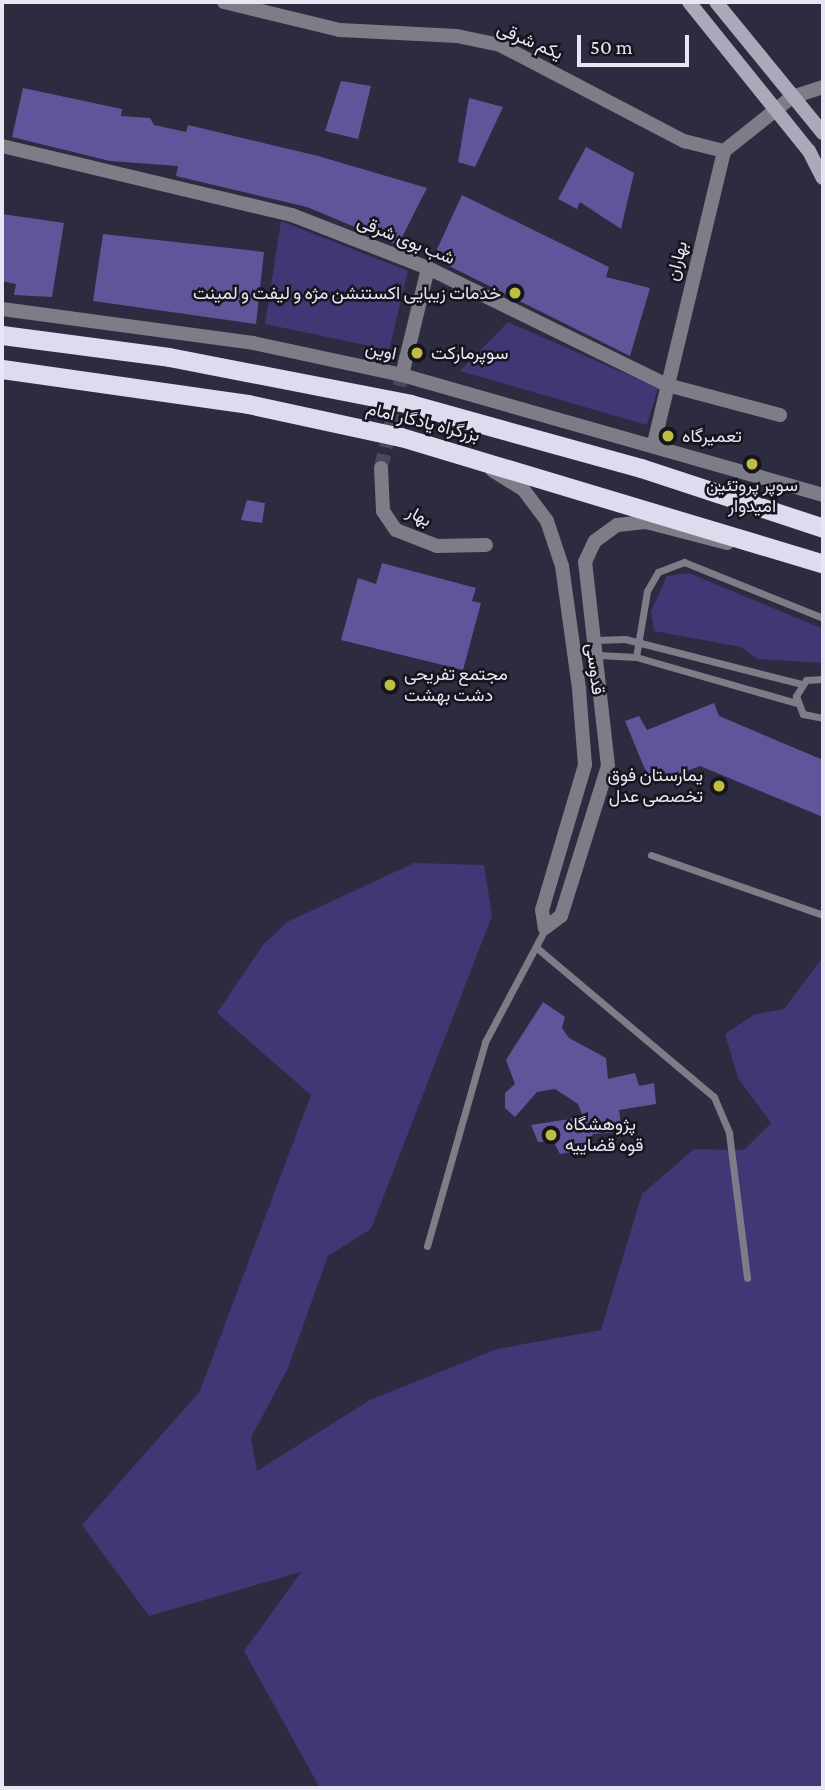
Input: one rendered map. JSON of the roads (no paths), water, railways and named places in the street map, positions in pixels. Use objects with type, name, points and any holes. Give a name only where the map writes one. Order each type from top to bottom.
[{"type":"highway","name":"بزرگراه یادگار امام","points":[[2,335],[181,359],[410,404],[641,468],[823,528]]},
{"type":"highway","name":"بزرگراه یادگار امام","points":[[2,369],[75,377],[248,404],[463,453],[759,542],[819,563]]},
{"type":"main road","points":[[690,2],[776,111],[823,178]]},
{"type":"main road","points":[[716,2],[823,133]]},
{"type":"street","name":"یکم شرقی","points":[[225,2],[340,30],[457,36],[500,45],[684,141],[724,151]]},
{"type":"street","points":[[724,151],[792,97],[823,87]]},
{"type":"street","name":"شب بوی شرقی","points":[[2,146],[292,215],[428,268],[667,385],[780,415]]},
{"type":"street","name":"بهاران","points":[[654,443],[724,151]]},
{"type":"street","points":[[402,375],[428,268]]},
{"type":"street","name":"اوین","points":[[2,309],[253,343],[402,375],[654,443],[823,495]]},
{"type":"street","name":"قدوسی","points":[[463,453],[534,500],[562,566],[585,765],[542,910],[545,928]]},
{"type":"street","name":"بهار","points":[[381,468],[383,511],[396,530],[437,547],[486,545]]},
{"type":"street","points":[[545,928],[561,916],[603,791],[608,766],[598,655],[585,562],[595,541],[617,525],[646,522],[692,537],[759,542]]},
{"type":"street","points":[[562,566],[585,562]]},
{"type":"lane","points":[[2,377],[75,377]]},
{"type":"lane","points":[[636,657],[640,614],[658,572],[684,562],[823,618]]},
{"type":"lane","points":[[596,640],[638,643],[801,684],[823,679]]},
{"type":"lane","points":[[598,655],[636,657],[796,703],[809,718],[823,718]]},
{"type":"lane","points":[[796,703],[801,684]]},
{"type":"lane","points":[[651,855],[823,915]]},
{"type":"lane","points":[[427,1246],[485,1042],[537,948],[545,928]]},
{"type":"lane","points":[[537,948],[715,1097],[729,1133],[747,1278]]},
{"type":"tunnel","points":[[381,468],[402,375]]},
{"type":"place","name":"خدمات زیبایی اکستنشن مژه و لیفت و لمینت","points":[[515,293]]},
{"type":"place","name":"سوپرمارکت","points":[[417,353]]},
{"type":"place","name":"تعمیرگاه","points":[[668,436]]},
{"type":"place","name":"سوپر پروتئین امیدوار","points":[[752,464]]},
{"type":"place","name":"مجتمع تفریحی دشت بهشت","points":[[390,685]]},
{"type":"place","name":"یمارستان فوق تخصصی عدل","points":[[719,786]]},
{"type":"place","name":"پژوهشگاه قوه قضاییه","points":[[551,1135]]}]
